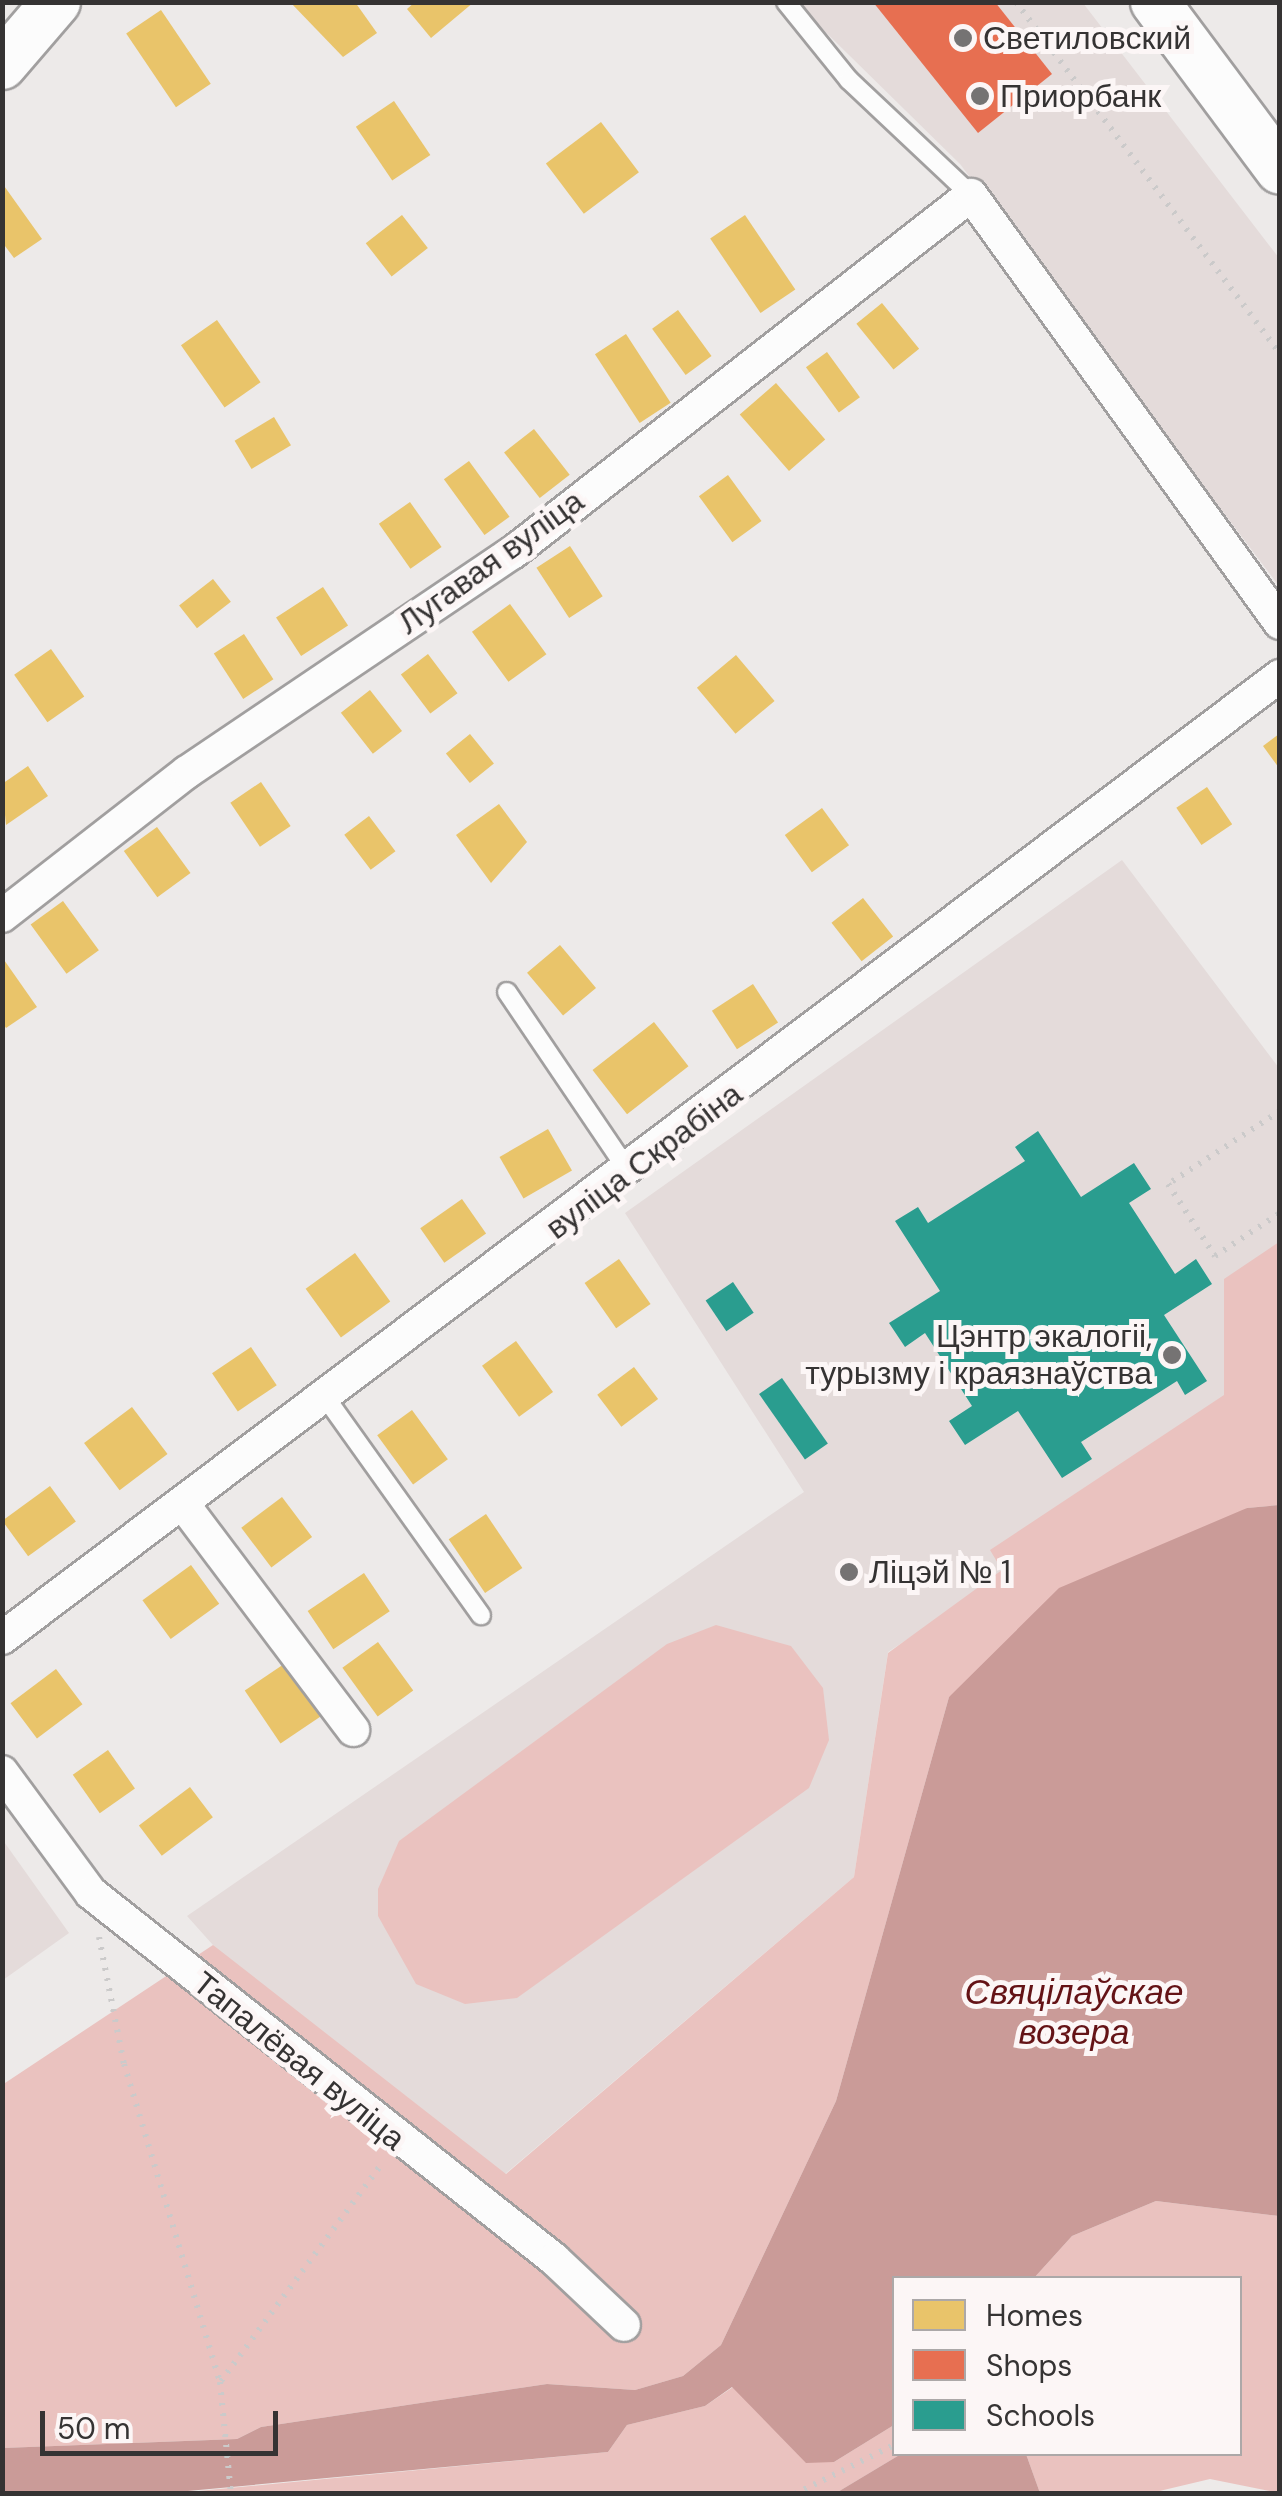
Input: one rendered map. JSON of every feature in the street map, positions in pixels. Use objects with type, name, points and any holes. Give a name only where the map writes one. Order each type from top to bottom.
[{"type":"main road","points":[[2,64],[56,2]]},
{"type":"main road","points":[[1156,2],[1280,170]]},
{"type":"street","points":[[971,195],[1280,623]]},
{"type":"street","name":"Лугавая вуліца","points":[[2,916],[187,772],[512,553],[971,195]]},
{"type":"street","name":"вуліца Скрабіна","points":[[2,1638],[629,1173],[1280,676]]},
{"type":"street","points":[[183,1504],[352,1730]]},
{"type":"street","name":"Тапалёвая вуліца","points":[[2,1772],[91,1893],[398,2141],[554,2259],[624,2325]]},
{"type":"lane","points":[[786,2],[849,80],[971,195]]},
{"type":"lane","points":[[508,992],[629,1173]]},
{"type":"lane","points":[[326,1398],[480,1615]]},
{"type":"path","points":[[1016,2],[1280,354]]},
{"type":"path","points":[[1280,1111],[1168,1184],[1215,1256],[1280,1214]]},
{"type":"path","points":[[91,1893],[124,2064],[220,2382],[231,2494]]},
{"type":"path","points":[[220,2382],[398,2141]]},
{"type":"path","points":[[795,2494],[892,2446]]},
{"type":"shaded area","points":[[796,3],[1083,3],[1279,258],[1279,586],[960,164]]},
{"type":"shaded area","name":"Ліцэй № 1","points":[[1122,860],[1279,1068],[1279,1394],[888,1652],[854,1877],[505,2174],[238,1973],[187,1916],[804,1492],[625,1213]]},
{"type":"shaded area","points":[[1279,1242],[1279,1505],[1247,1508],[949,1697],[836,2101],[721,2345],[683,2376],[635,2390],[547,2384],[261,2427],[237,2439],[3,2448],[2,2085],[213,1945],[506,2174],[854,1877],[888,1653],[1002,1570],[990,1550],[1224,1395],[1224,1279]]},
{"type":"shaded area","points":[[716,1625],[791,1646],[823,1688],[829,1740],[809,1788],[517,1998],[465,2004],[416,1984],[378,1916],[378,1889],[399,1841],[667,1644]]},
{"type":"shaded area","points":[[2,1839],[69,1933],[3,1980],[2,1980]]},
{"type":"shaded area","points":[[1156,2201],[1279,2216],[1279,2493],[1210,2479],[1151,2493],[1040,2493],[1027,2456],[1242,2456],[1242,2276],[1036,2276],[1072,2236]]},
{"type":"shaded area","points":[[733,2387],[806,2462],[834,2462],[892,2426],[892,2456],[898,2456],[836,2493],[166,2494],[608,2452],[627,2425],[705,2406]]},
{"type":"water","name":"Свяцілаўскае возера","points":[[1279,1505],[1279,2216],[1156,2201],[1072,2236],[1036,2276],[892,2276],[892,2426],[834,2462],[806,2463],[732,2387],[705,2406],[627,2425],[608,2452],[166,2493],[3,2493],[3,2448],[237,2439],[261,2427],[547,2384],[635,2390],[683,2376],[721,2345],[836,2101],[949,1697],[1059,1588],[1247,1508]]},
{"type":"water","points":[[898,2456],[1027,2456],[1040,2493],[836,2493]]},
{"type":"building: Homes","points":[[290,2],[355,2],[377,33],[343,57]]},
{"type":"building: Homes","points":[[415,2],[474,2],[431,38],[407,9]]},
{"type":"building: Homes","points":[[161,10],[211,84],[176,107],[126,33]]},
{"type":"building: Homes","points":[[394,101],[430,155],[392,181],[356,127]]},
{"type":"building: Homes","points":[[601,122],[639,172],[584,214],[546,164]]},
{"type":"building: Homes","points":[[2,183],[42,239],[14,258],[2,242]]},
{"type":"building: Homes","points":[[402,215],[428,248],[392,276],[366,243]]},
{"type":"building: Homes","points":[[745,215],[795,290],[761,313],[710,238]]},
{"type":"building: Homes","points":[[882,303],[919,349],[893,370],[856,324]]},
{"type":"building: Homes","points":[[678,310],[712,356],[686,375],[652,329]]},
{"type":"building: Homes","points":[[217,320],[261,382],[225,407],[181,345]]},
{"type":"building: Homes","points":[[626,334],[671,403],[640,423],[595,354]]},
{"type":"building: Homes","points":[[827,352],[860,397],[839,413],[806,367]]},
{"type":"building: Homes","points":[[776,383],[825,440],[789,471],[740,414]]},
{"type":"building: Homes","points":[[274,417],[291,445],[252,469],[235,441]]},
{"type":"building: Homes","points":[[534,429],[570,475],[540,498],[504,452]]},
{"type":"building: Homes","points":[[469,461],[510,517],[484,535],[444,479]]},
{"type":"building: Homes","points":[[728,475],[762,521],[732,542],[699,496]]},
{"type":"building: Homes","points":[[410,502],[442,547],[410,569],[379,524]]},
{"type":"building: Homes","points":[[570,546],[603,596],[569,618],[536,568]]},
{"type":"building: Homes","points":[[213,579],[231,602],[197,628],[179,605]]},
{"type":"building: Homes","points":[[323,587],[348,626],[301,656],[276,617]]},
{"type":"building: Homes","points":[[510,604],[546,654],[508,682],[472,632]]},
{"type":"building: Homes","points":[[244,634],[273,679],[243,699],[214,654]]},
{"type":"building: Homes","points":[[51,649],[84,697],[47,722],[14,675]]},
{"type":"building: Homes","points":[[428,654],[457,693],[430,714],[401,674]]},
{"type":"building: Homes","points":[[736,655],[775,701],[735,734],[697,688]]},
{"type":"building: Homes","points":[[370,690],[402,731],[373,754],[341,713]]},
{"type":"building: Homes","points":[[470,734],[494,764],[470,783],[446,754]]},
{"type":"building: Homes","points":[[1279,734],[1279,768],[1263,746]]},
{"type":"building: Homes","points":[[28,766],[48,796],[6,825],[2,784]]},
{"type":"building: Homes","points":[[261,782],[291,826],[260,847],[230,803]]},
{"type":"building: Homes","points":[[1207,787],[1232,824],[1201,845],[1176,808]]},
{"type":"building: Homes","points":[[499,804],[527,842],[491,883],[456,835]]},
{"type":"building: Homes","points":[[822,808],[849,845],[812,872],[785,835]]},
{"type":"building: Homes","points":[[369,816],[395,851],[371,870],[344,835]]},
{"type":"building: Homes","points":[[157,827],[191,873],[157,897],[124,851]]},
{"type":"building: Homes","points":[[863,898],[893,937],[862,961],[831,923]]},
{"type":"building: Homes","points":[[63,901],[99,950],[66,974],[31,925]]},
{"type":"building: Homes","points":[[560,945],[596,988],[563,1016],[527,973]]},
{"type":"building: Homes","points":[[2,957],[37,1007],[6,1028],[2,1022]]},
{"type":"building: Homes","points":[[753,984],[778,1023],[737,1049],[712,1011]]},
{"type":"building: Homes","points":[[654,1022],[688,1066],[627,1114],[593,1070]]},
{"type":"building: Homes","points":[[548,1129],[572,1171],[524,1199],[500,1157]]},
{"type":"building: Homes","points":[[462,1199],[486,1233],[444,1263],[420,1228]]},
{"type":"building: Homes","points":[[355,1253],[390,1302],[341,1337],[306,1289]]},
{"type":"building: Homes","points":[[619,1259],[651,1304],[616,1328],[585,1283]]},
{"type":"building: Homes","points":[[516,1341],[553,1392],[519,1417],[482,1366]]},
{"type":"building: Homes","points":[[251,1347],[277,1385],[238,1411],[212,1373]]},
{"type":"building: Homes","points":[[634,1367],[658,1399],[621,1427],[597,1395]]},
{"type":"building: Homes","points":[[132,1407],[168,1454],[120,1490],[84,1443]]},
{"type":"building: Homes","points":[[412,1410],[448,1459],[413,1485],[377,1435]]},
{"type":"building: Homes","points":[[50,1486],[76,1522],[28,1556],[2,1521]]},
{"type":"building: Homes","points":[[282,1497],[312,1537],[271,1568],[241,1528]]},
{"type":"building: Homes","points":[[486,1514],[522,1568],[485,1593],[449,1539]]},
{"type":"building: Homes","points":[[191,1565],[219,1604],[171,1639],[142,1600]]},
{"type":"building: Homes","points":[[364,1573],[390,1611],[333,1649],[308,1611]]},
{"type":"building: Homes","points":[[378,1642],[413,1691],[378,1716],[342,1668]]},
{"type":"building: Homes","points":[[287,1662],[323,1715],[281,1744],[245,1691]]},
{"type":"building: Homes","points":[[56,1669],[82,1704],[37,1738],[10,1703]]},
{"type":"building: Homes","points":[[108,1750],[135,1789],[100,1813],[73,1775]]},
{"type":"building: Homes","points":[[190,1787],[213,1817],[162,1856],[139,1826]]},
{"type":"building: Shops","name":"Светиловский","points":[[873,2],[995,2],[1052,74],[978,133]]},
{"type":"building: Schools","points":[[1038,1131],[1081,1197],[1134,1163],[1151,1189],[1129,1203],[1175,1274],[1196,1259],[1212,1284],[1164,1315],[1207,1381],[1185,1395],[1177,1381],[1081,1442],[1092,1459],[1062,1478],[1018,1411],[965,1445],[949,1421],[972,1406],[925,1333],[905,1347],[889,1323],[940,1291],[895,1221],[918,1207],[928,1223],[1025,1161],[1015,1147]]},
{"type":"building: Schools","points":[[733,1282],[754,1313],[726,1331],[706,1300]]},
{"type":"building: Schools","points":[[782,1378],[828,1444],[805,1460],[759,1394]]},
{"type":"place","name":"Светиловский","points":[[963,38]]},
{"type":"place","name":"Приорбанк","points":[[980,96]]},
{"type":"place","name":"Цэнтр экалогіі, турызму і краязнаўства","points":[[1172,1355]]},
{"type":"place","name":"Ліцэй № 1","points":[[849,1572]]}]
